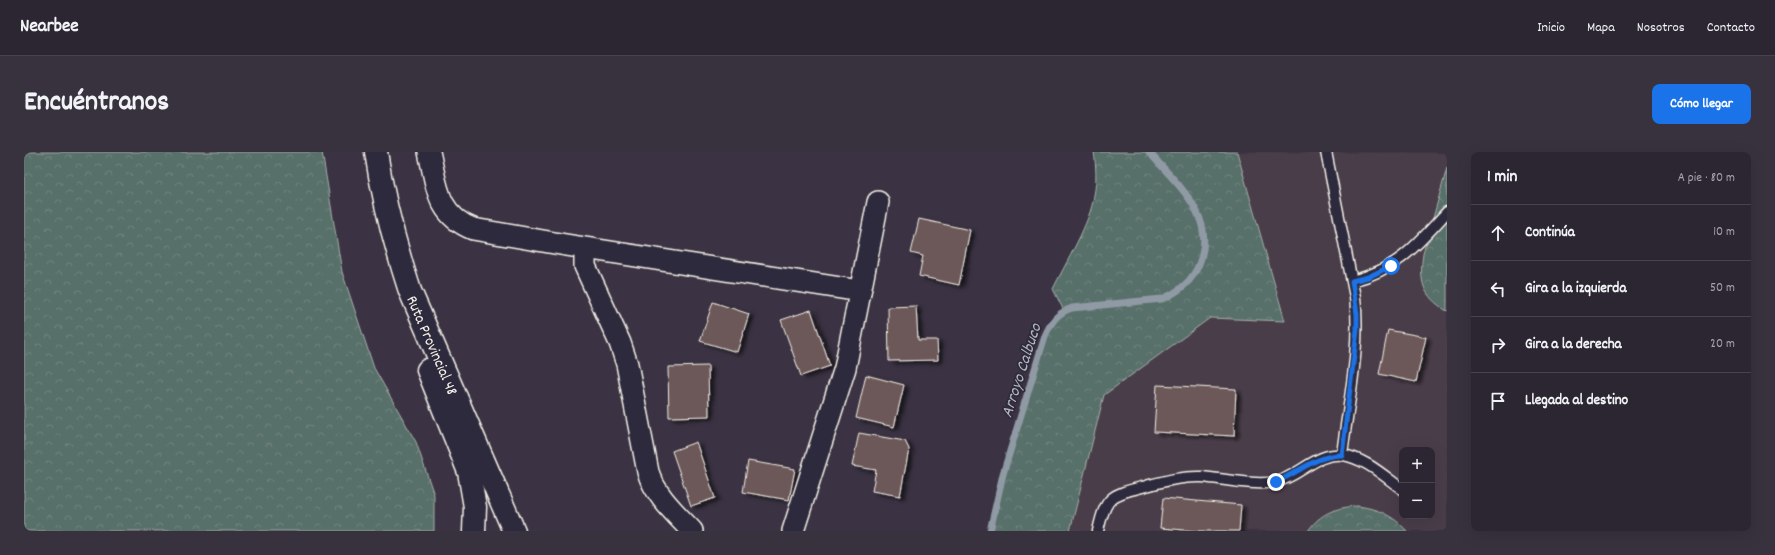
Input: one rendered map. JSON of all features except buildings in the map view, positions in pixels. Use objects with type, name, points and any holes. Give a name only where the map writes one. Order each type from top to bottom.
[{"type":"main road","name":"Ruta Provincial 48","points":[[360,152],[372,210],[390,273],[469,472],[474,501],[474,531]]},
{"type":"main road","name":"Ruta Provincial 48","points":[[376,152],[386,207],[410,291],[514,531]]},
{"type":"street","points":[[429,152],[440,199],[445,209],[458,222],[473,229],[575,247],[860,291]]},
{"type":"street","points":[[793,531],[845,368],[878,202]]},
{"type":"street","points":[[575,247],[620,343],[627,364],[651,481],[660,496],[692,531]]},
{"type":"lane","points":[[1326,152],[1352,281],[1357,314],[1357,330],[1342,455]]},
{"type":"lane","points":[[1352,281],[1380,272],[1402,259],[1412,251],[1447,212]]},
{"type":"lane","points":[[1098,531],[1105,506],[1110,498],[1125,491],[1168,480],[1189,477],[1276,482],[1323,457],[1342,455],[1361,461],[1399,487]]},
{"type":"shaded area","points":[[1237,152],[1447,153],[1447,168],[1423,254],[1421,267],[1435,303],[1447,311],[1447,531],[1407,531],[1391,516],[1375,509],[1314,523],[1308,531],[1070,531],[1103,395],[1211,318],[1285,320]]},
{"type":"green space","points":[[24,152],[322,152],[342,272],[374,368],[416,442],[434,495],[434,531],[24,531]]},
{"type":"green space","points":[[1094,152],[1237,152],[1285,321],[1210,318],[1104,395],[1070,531],[990,531],[1003,474],[1045,336],[1053,320],[1064,311],[1053,289],[1077,243],[1092,206],[1096,179]]},
{"type":"green space","points":[[1447,168],[1447,311],[1432,300],[1427,293],[1422,280],[1422,264],[1423,254]]},
{"type":"green space","points":[[1358,506],[1379,511],[1391,517],[1402,525],[1407,531],[1308,531],[1318,520],[1330,512]]},
{"type":"waterway","name":"Arroyo Calbuco","points":[[990,531],[1003,474],[1045,336],[1052,322],[1058,315],[1072,308],[1162,299],[1184,286],[1193,276],[1199,264],[1203,247],[1203,231],[1199,216],[1192,202],[1182,189],[1149,152]]},
{"type":"route","points":[[1276,482],[1323,457],[1342,455],[1357,330],[1357,314],[1352,281],[1368,277],[1391,266]]}]
